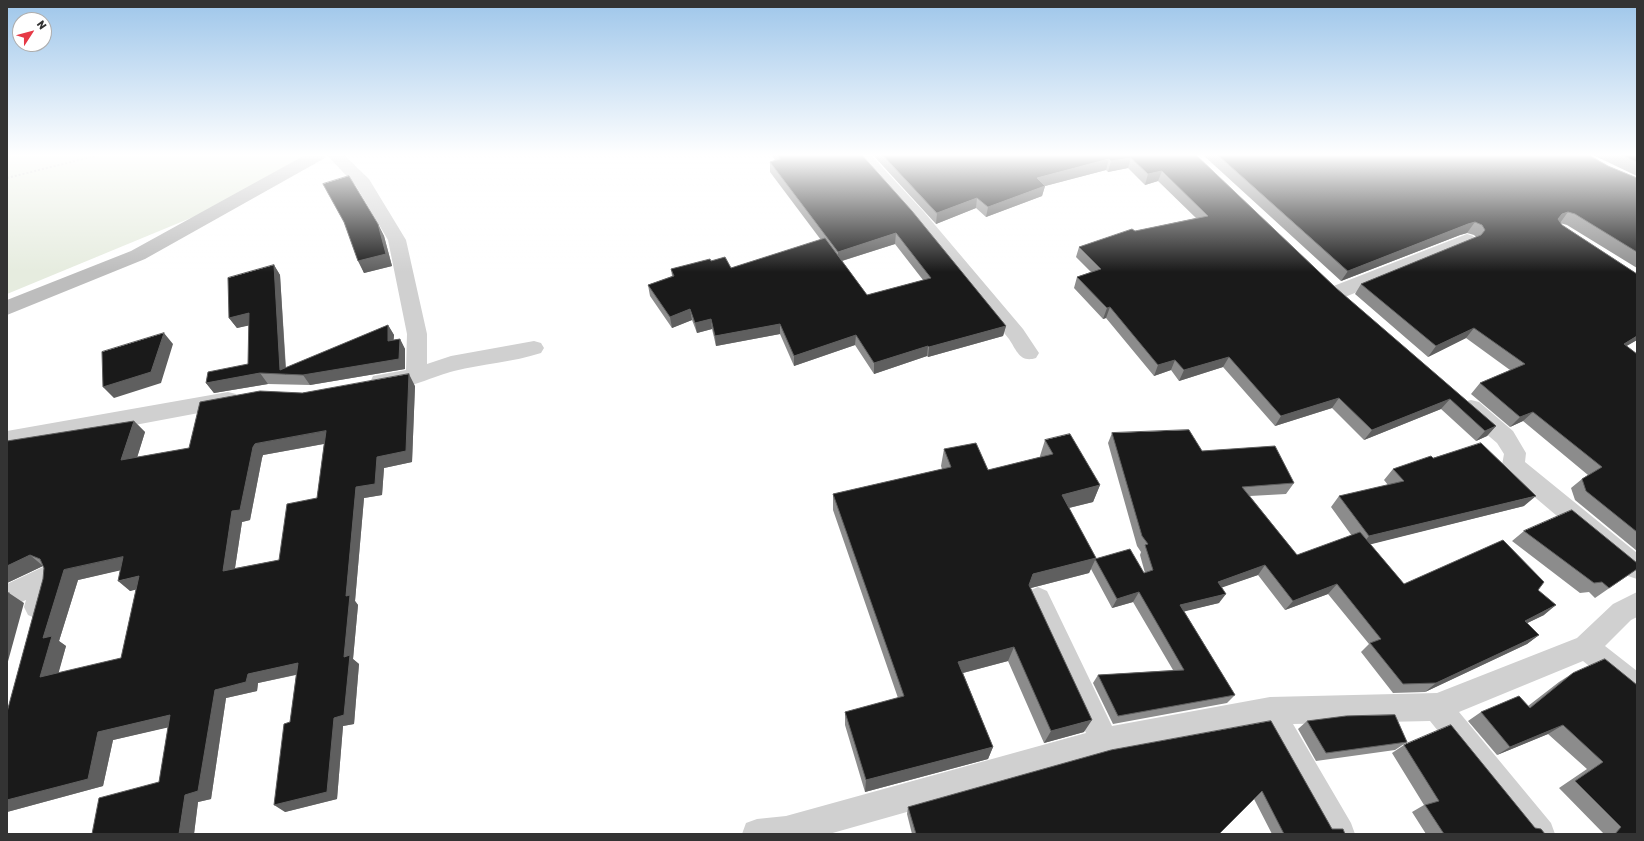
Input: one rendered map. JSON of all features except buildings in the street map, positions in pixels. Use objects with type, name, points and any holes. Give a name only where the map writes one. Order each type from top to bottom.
[{"type":"street","points":[[7,308],[138,255],[249,193]]},
{"type":"street","points":[[369,193],[397,240],[417,334],[416,376]]},
{"type":"street","points":[[897,193],[918,216],[1016,334],[1029,353]]},
{"type":"street","points":[[1356,308],[1332,287],[1468,240]]},
{"type":"street","points":[[363,385],[416,376],[451,364],[534,348]]},
{"type":"street","points":[[1457,396],[1505,438],[1515,453],[1513,465],[1637,568]]},
{"type":"street","points":[[7,440],[245,397]]},
{"type":"street","points":[[7,597],[43,578],[42,589],[30,634]]},
{"type":"street","points":[[1038,599],[1105,742]]},
{"type":"street","points":[[757,834],[786,833],[1105,742],[1270,712],[1437,707],[1586,647],[1622,612],[1637,604]]},
{"type":"street","points":[[1586,647],[1637,688]]},
{"type":"street","points":[[1437,707],[1540,834]]},
{"type":"street","points":[[1270,712],[1340,834]]},
{"type":"shaded area","points":[[7,193],[238,193],[198,215],[7,294]]}]
